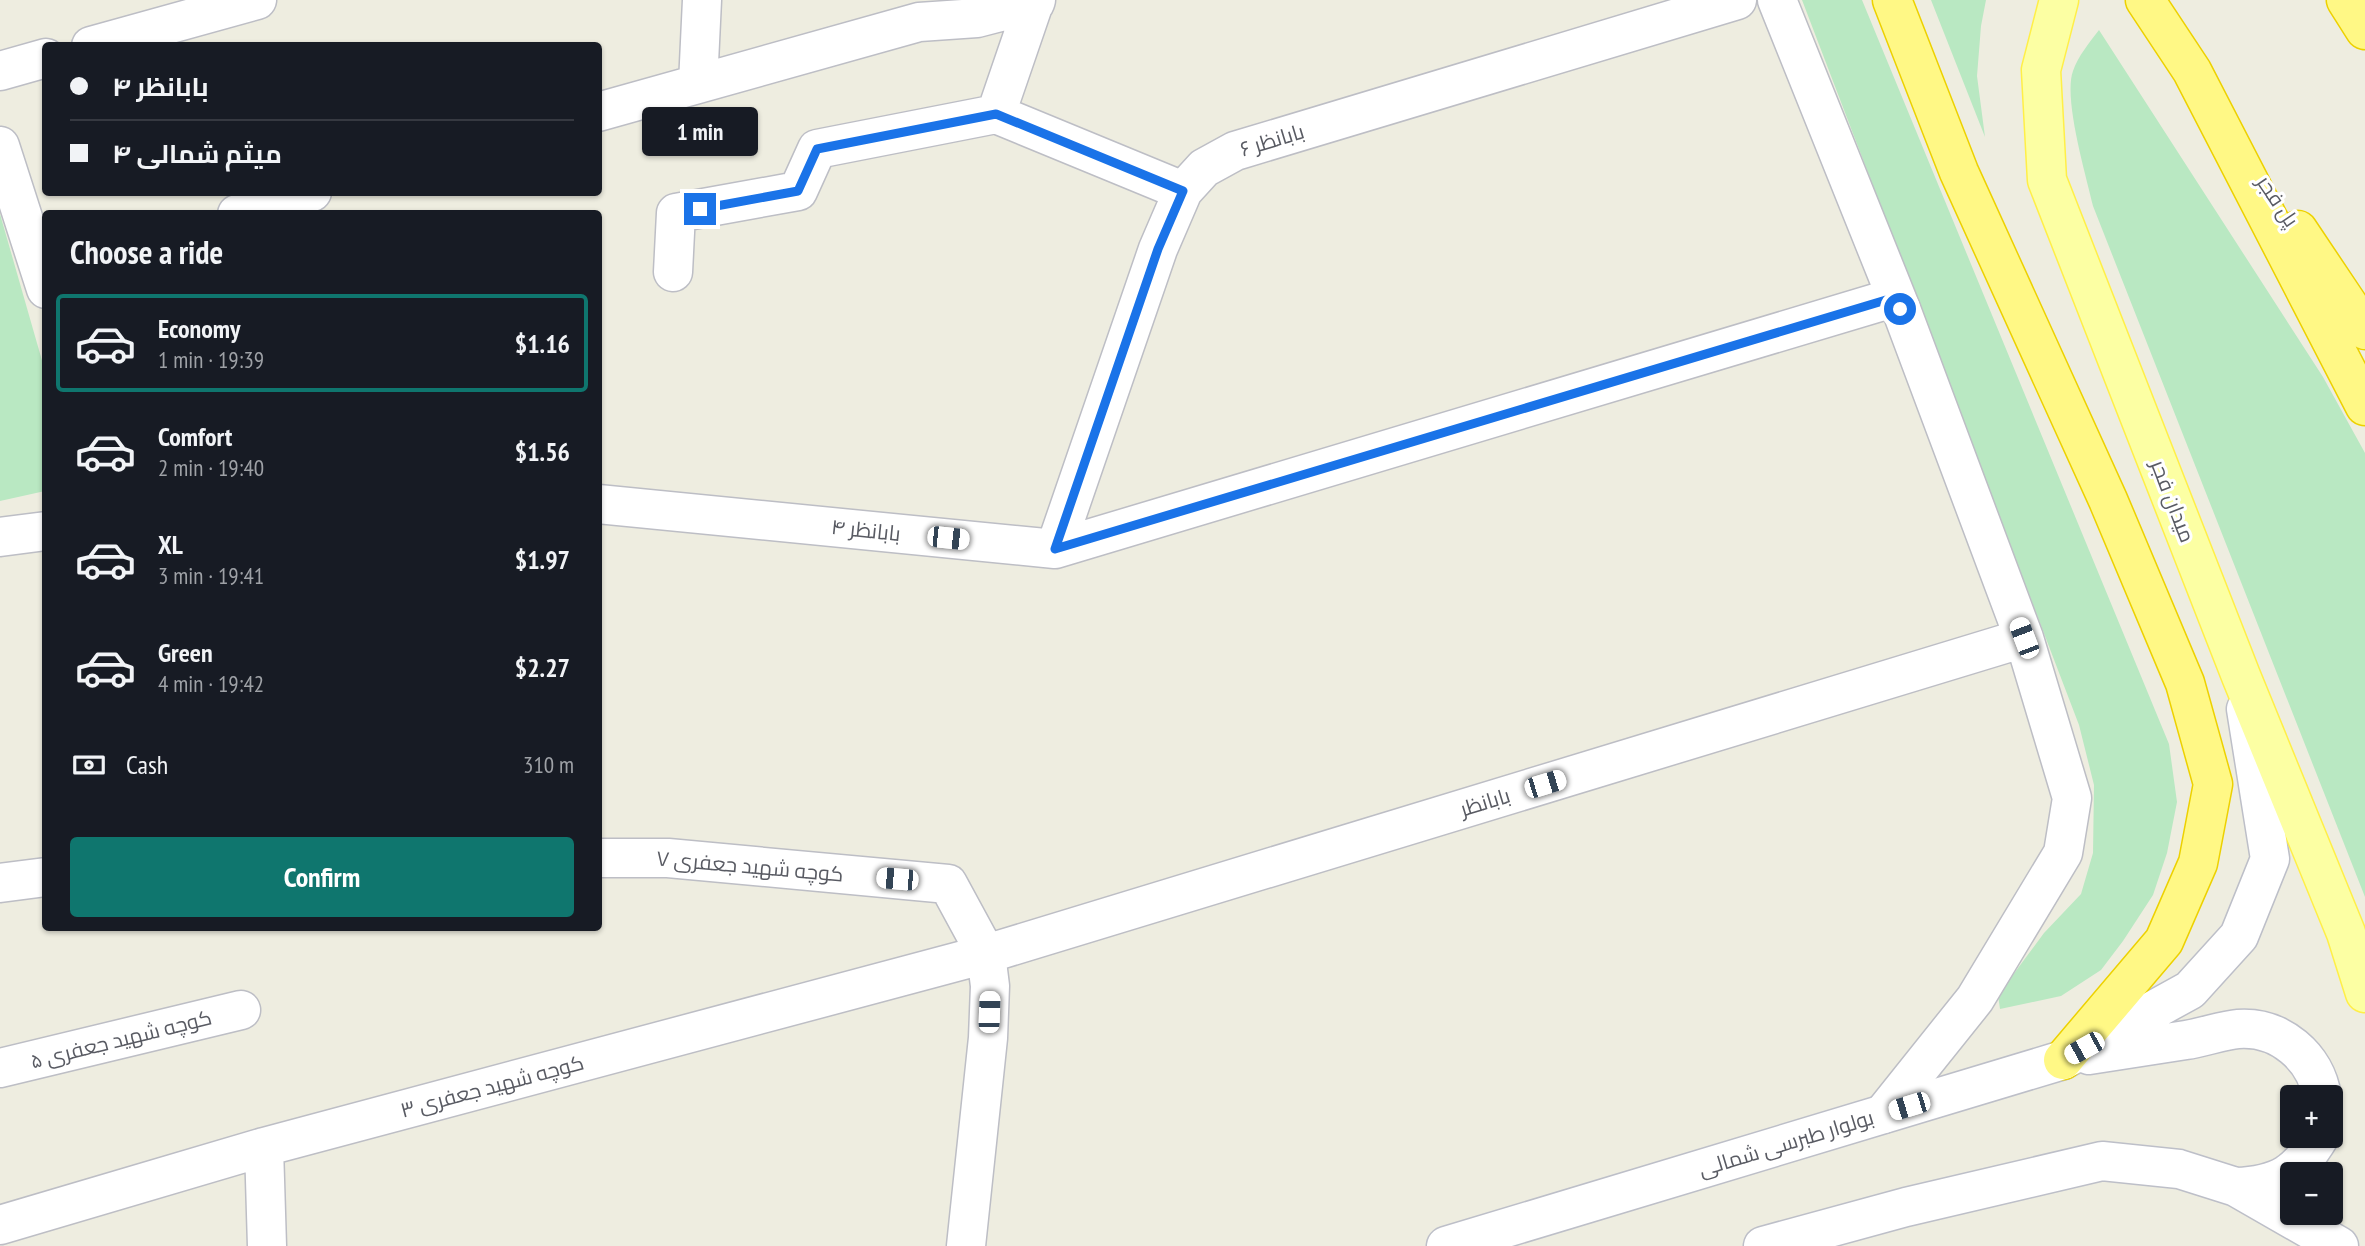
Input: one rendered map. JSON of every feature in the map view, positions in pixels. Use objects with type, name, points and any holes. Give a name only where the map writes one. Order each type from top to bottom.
[{"type":"highway","points":[[1892,0],[1959,172],[2108,500],[2185,683],[2213,784],[2198,863],[2165,941],[2063,1060]]},
{"type":"highway","points":[[2145,0],[2192,71],[2365,406]]},
{"type":"highway","points":[[2346,0],[2365,30]]},
{"type":"highway","name":"پل فجر","points":[[2192,71],[2365,330]]},
{"type":"main road","name":"میدان فجر","points":[[2059,0],[2041,70],[2047,180],[2241,676],[2346,933],[2365,993]]},
{"type":"street","points":[[105,42],[257,0]]},
{"type":"street","points":[[698,84],[702,0]]},
{"type":"street","name":"بابانظر ۶","points":[[1055,549],[1158,249],[1183,191],[1204,168],[1235,151],[1737,0]]},
{"type":"street","points":[[1777,0],[1896,297],[2024,638],[2072,799],[2063,853],[1975,999],[1883,1114]]},
{"type":"street","points":[[602,111],[919,22],[977,18],[1035,1]]},
{"type":"street","points":[[996,114],[1035,1]]},
{"type":"street","points":[[0,71],[42,59]]},
{"type":"street","points":[[673,272],[676,213],[798,191],[817,149],[996,114],[1183,191]]},
{"type":"street","points":[[0,146],[42,272]]},
{"type":"street","points":[[251,210],[298,196]]},
{"type":"street","name":"بابانظر ۴","points":[[602,504],[1055,549],[1896,297]]},
{"type":"street","points":[[0,537],[42,532]]},
{"type":"street","name":"بابانظر","points":[[986,954],[2024,638]]},
{"type":"street","name":"بولوار طبرسی شمالی","points":[[1446,1246],[2063,1060],[2190,990],[2239,936],[2270,859],[2241,676]]},
{"type":"street","name":"کوچه شهید جعفری ۷","points":[[602,858],[668,858],[948,884],[986,954]]},
{"type":"street","points":[[0,883],[42,878]]},
{"type":"street","points":[[966,1246],[988,1038],[990,986],[986,954]]},
{"type":"street","name":"کوچه شهید جعفری ۳","points":[[0,1224],[264,1147],[986,954]]},
{"type":"street","name":"کوچه شهید جعفری ۵","points":[[0,1068],[241,1010]]},
{"type":"street","points":[[2063,1060],[2212,1036],[2238,1029],[2265,1032],[2289,1042],[2308,1060],[2320,1085]]},
{"type":"street","points":[[264,1147],[267,1246]]},
{"type":"street","points":[[2236,1187],[2263,1186],[2287,1176],[2307,1158],[2313,1148]]},
{"type":"street","points":[[1763,1246],[1906,1207],[2102,1161],[2179,1169],[2236,1187],[2339,1246]]},
{"type":"green space","points":[[1802,0],[1862,0],[2169,744],[2177,802],[2167,853],[2153,895],[2101,970],[2061,996],[2000,1009],[1998,995],[2044,933],[2081,894],[2093,853],[2094,785],[2079,725]]},
{"type":"green space","points":[[1931,0],[1986,0],[1977,76],[1985,137]]},
{"type":"green space","points":[[2099,30],[2323,377],[2365,453],[2365,897],[2093,206],[2073,117],[2071,83],[2078,60]]},
{"type":"green space","points":[[0,214],[42,361],[42,492],[0,501]]},
{"type":"route","points":[[700,209],[798,191],[817,149],[996,114],[1183,191],[1158,249],[1055,549],[1896,297],[1900,309]]}]
